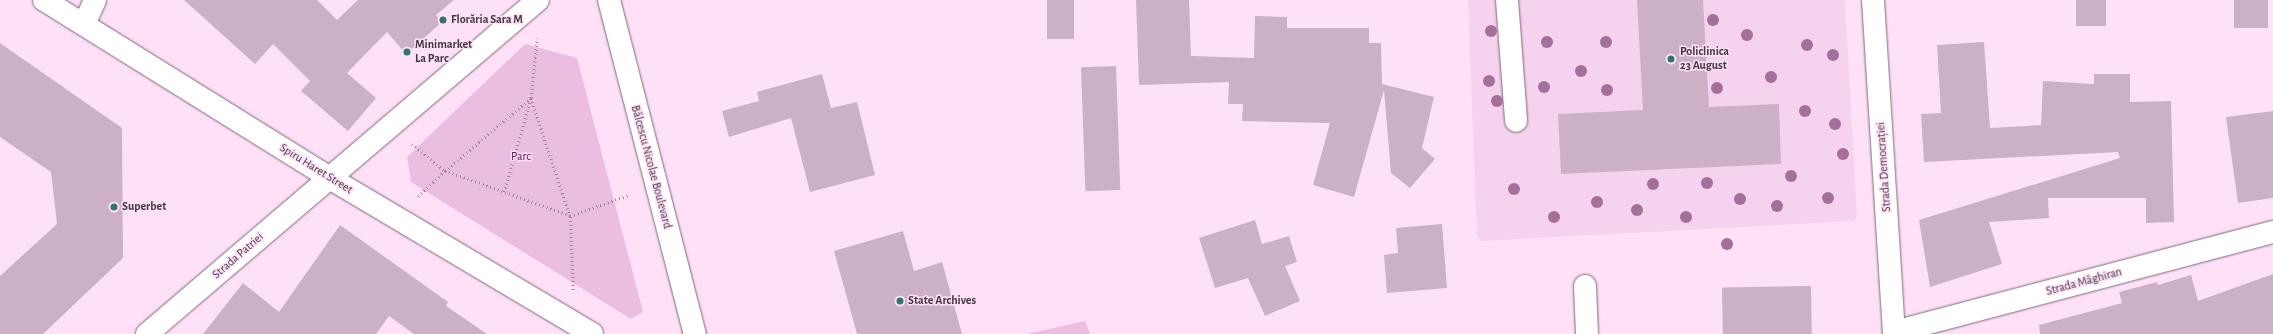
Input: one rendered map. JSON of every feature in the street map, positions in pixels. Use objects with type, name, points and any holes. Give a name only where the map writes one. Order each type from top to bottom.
[{"type":"street","name":"Spiru Haret Street","points":[[44,0],[328,177],[583,329]]},
{"type":"street","points":[[84,24],[95,0]]},
{"type":"street","name":"Strada Patriei","points":[[159,331],[328,177],[538,0]]},
{"type":"street","name":"Bălcescu Nicolae Boulevard","points":[[609,0],[695,334]]},
{"type":"street","points":[[1507,0],[1516,122]]},
{"type":"street","name":"Strada Democrației","points":[[1873,0],[1894,333]]},
{"type":"street","name":"Strada Măghiran","points":[[1894,333],[2273,232]]},
{"type":"street","points":[[1584,286],[1587,334]]},
{"type":"path","points":[[504,192],[531,98],[538,30]]},
{"type":"path","points":[[397,218],[445,171],[531,98]]},
{"type":"path","points":[[531,98],[570,216],[583,329]]},
{"type":"path","points":[[390,125],[445,171],[570,216],[656,185]]},
{"type":"shaded area","points":[[1468,0],[1845,0],[1857,218],[1853,221],[1481,241],[1477,235]]},
{"type":"green space","name":"Parc","points":[[525,44],[577,58],[643,312],[631,319],[411,182],[407,157]]},
{"type":"green space","points":[[1085,321],[1090,334],[1027,334]]},
{"type":"building","points":[[184,0],[317,0],[337,20],[358,0],[454,0],[436,15],[442,22],[406,54],[387,32],[347,73],[376,98],[348,131],[301,91],[310,81],[273,44],[255,64]]},
{"type":"building","points":[[1047,0],[1074,0],[1074,39],[1047,39]]},
{"type":"building","points":[[1136,0],[1189,0],[1191,56],[1254,58],[1255,16],[1287,17],[1287,28],[1369,28],[1369,43],[1381,43],[1382,84],[1434,97],[1422,148],[1435,159],[1410,188],[1391,173],[1384,90],[1354,197],[1313,185],[1330,123],[1242,121],[1243,104],[1228,104],[1229,82],[1139,85]]},
{"type":"building","points":[[1637,0],[1703,0],[1709,107],[1779,104],[1781,164],[1561,174],[1558,114],[1643,110]]},
{"type":"building","points":[[2076,0],[2106,0],[2106,26],[2076,26]]},
{"type":"building","points":[[2234,0],[2268,0],[2268,28],[2234,28]]},
{"type":"building","points":[[1984,42],[1990,128],[2041,125],[2043,81],[2094,84],[2094,74],[2130,74],[2130,102],[2171,101],[2174,222],[2146,223],[2146,198],[2048,198],[2049,218],[1989,222],[2002,264],[1930,287],[1919,220],[2120,158],[2118,152],[1924,162],[1921,114],[1941,113],[1937,45]]},
{"type":"building","points":[[0,43],[122,128],[123,258],[43,334],[0,334],[0,276],[57,224],[51,172],[0,137]]},
{"type":"building","points":[[1116,66],[1120,190],[1085,191],[1081,67]]},
{"type":"building","points":[[822,74],[831,108],[857,102],[875,175],[810,192],[791,118],[729,137],[722,111],[759,101],[757,92]]},
{"type":"building","points":[[2273,111],[2273,198],[2238,203],[2226,117]]},
{"type":"building","points":[[1255,220],[1262,244],[1289,236],[1297,262],[1285,266],[1300,301],[1265,316],[1248,278],[1215,288],[1199,238]]},
{"type":"building","points":[[1442,224],[1447,288],[1387,293],[1384,255],[1398,253],[1396,228]]},
{"type":"building","points":[[340,225],[448,302],[446,306],[487,334],[414,334],[389,316],[376,334],[203,334],[243,283],[279,312]]},
{"type":"building","name":"State Archives","points":[[903,231],[914,271],[942,262],[962,334],[857,334],[834,251]]},
{"type":"building","points":[[2273,274],[2273,334],[2040,334],[2039,325],[2122,303],[2119,292],[2157,282],[2158,285],[2191,275],[2198,301]]},
{"type":"building","points":[[1811,286],[1812,334],[1723,334],[1722,288]]},
{"type":"place","name":"Florăria Sara M","points":[[443,20]]},
{"type":"place","name":"Minimarket La Parc","points":[[407,52]]},
{"type":"place","name":"Policlinica 23 August","points":[[1671,59]]},
{"type":"place","name":"Superbet","points":[[114,207]]},
{"type":"place","name":"State Archives","points":[[900,301]]}]
